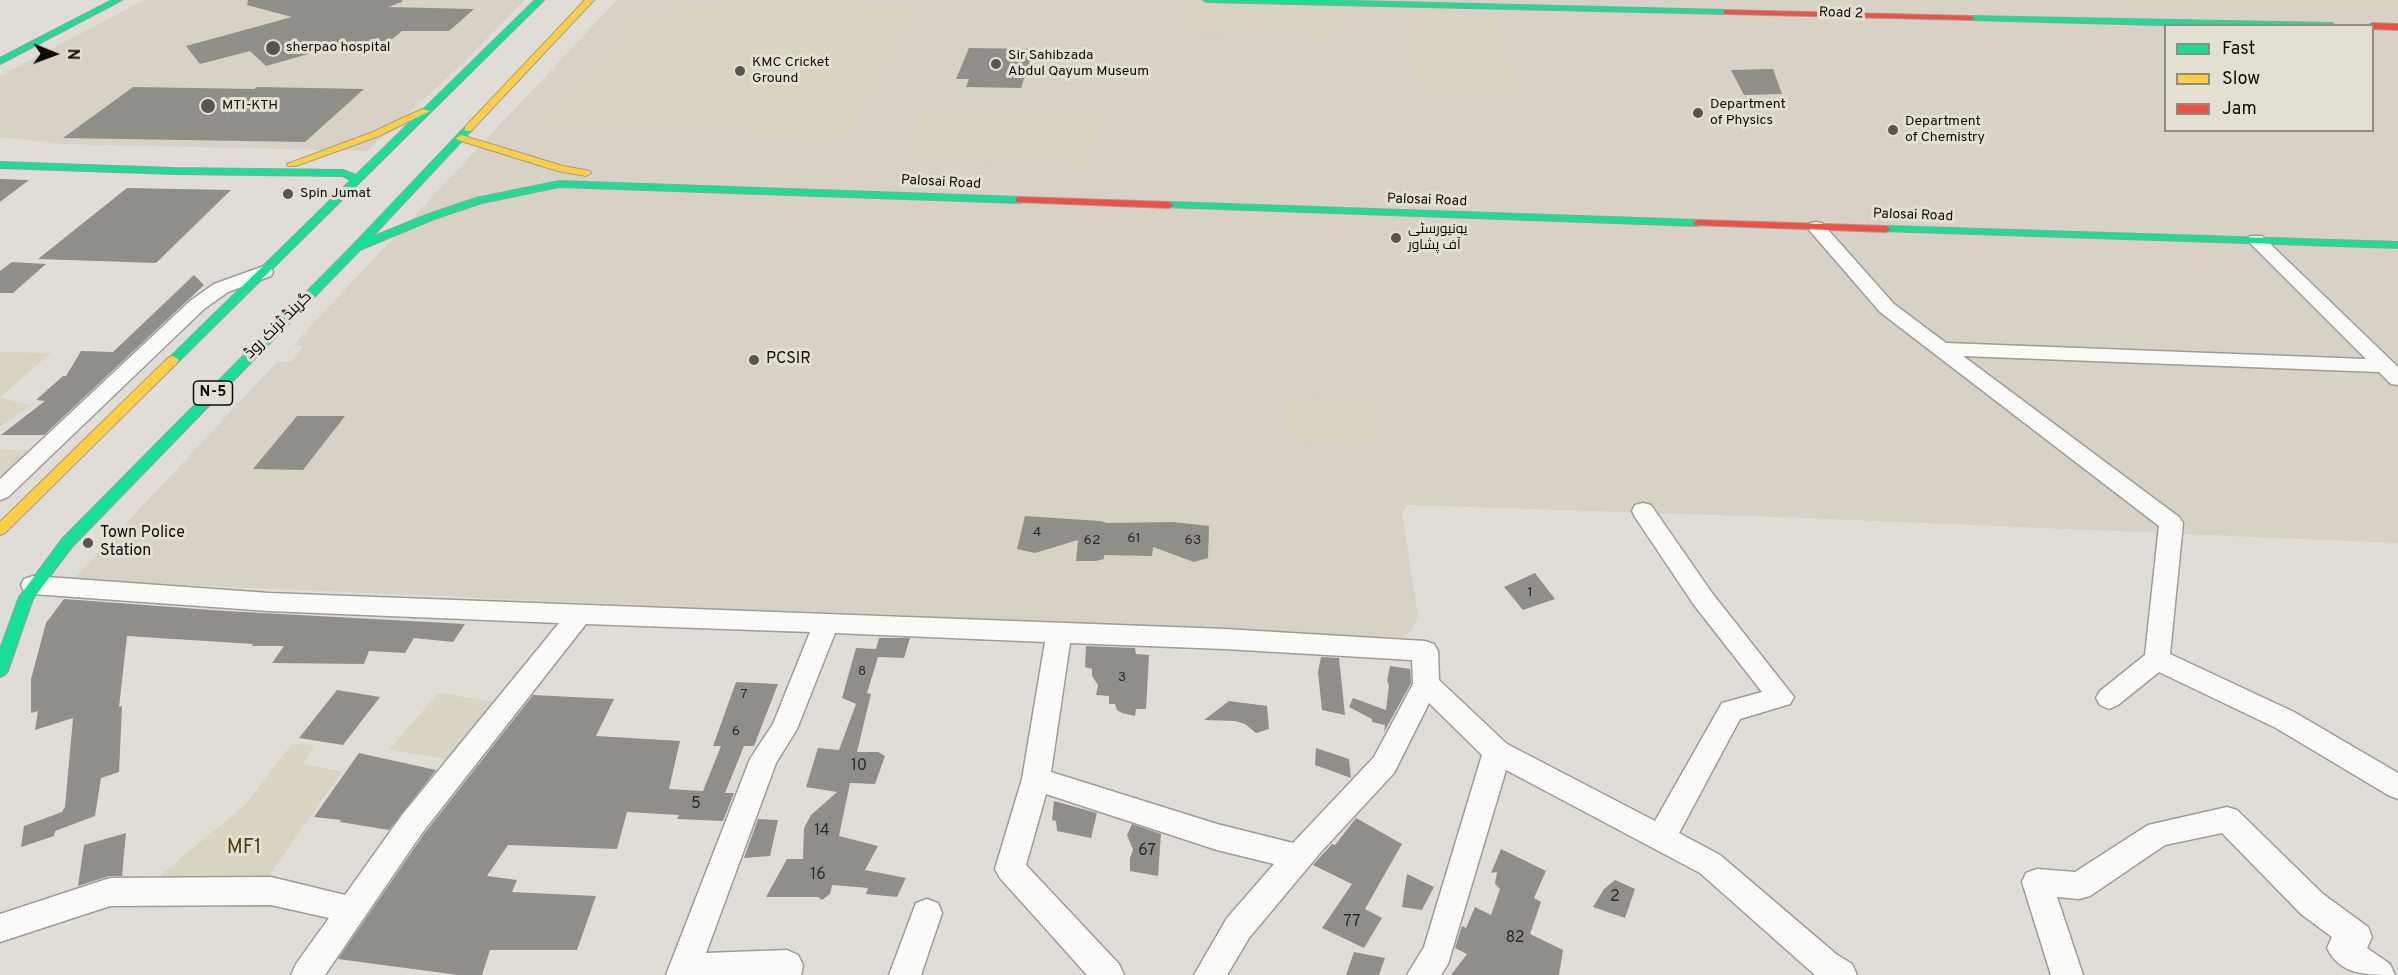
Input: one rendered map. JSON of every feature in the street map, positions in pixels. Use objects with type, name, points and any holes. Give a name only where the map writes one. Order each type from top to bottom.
[{"type":"main road","points":[[0,61],[118,0]]},
{"type":"main road","points":[[4,536],[100,434],[540,0]]},
{"type":"main road","name":"گرینڈ ٹرنک روڈ","points":[[0,671],[14,626],[33,585],[67,543],[356,248],[590,0]]},
{"type":"main road","name":"Road 2","points":[[1207,0],[1400,2],[2254,24]]},
{"type":"main road","points":[[2374,26],[2398,27]]},
{"type":"main road","points":[[250,172],[292,164],[330,152],[425,111]]},
{"type":"main road","points":[[461,138],[562,169],[670,184],[1816,227],[2250,233],[2398,245]]},
{"type":"main road","points":[[0,165],[343,173],[353,177],[355,181]]},
{"type":"main road","points":[[356,248],[458,206],[522,188],[559,184],[846,180]]},
{"type":"main road","name":"Palosai Road","points":[[961,184],[1906,216],[2250,233],[2398,231]]},
{"type":"main road","points":[[1906,216],[1913,230]]},
{"type":"main road","points":[[0,637],[14,626]]},
{"type":"street","points":[[1816,227],[1887,308],[2171,523],[2157,659],[2109,698]]},
{"type":"street","points":[[2250,233],[2391,372]]},
{"type":"street","points":[[0,492],[196,304],[221,288],[264,272]]},
{"type":"street","points":[[1941,349],[2391,372]]},
{"type":"street","points":[[1643,511],[1703,599],[1781,697],[1731,711],[1661,838]]},
{"type":"street","points":[[33,585],[268,602],[1225,639],[1425,651],[1426,684],[1384,765],[1299,857],[1238,928],[1210,975]]},
{"type":"street","points":[[306,975],[412,824],[580,615]]},
{"type":"street","points":[[785,975],[787,965],[684,971],[760,770],[783,729],[826,624]]},
{"type":"street","points":[[1059,633],[1036,779],[1010,869],[1108,975]]},
{"type":"street","points":[[2157,659],[2285,720],[2398,787]]},
{"type":"street","points":[[1426,684],[1497,752],[1710,864],[1830,971]]},
{"type":"street","points":[[1423,975],[1437,954],[1497,752]]},
{"type":"street","points":[[1036,779],[1217,837],[1299,857]]},
{"type":"street","points":[[2067,975],[2037,882],[2079,886],[2158,834],[2227,819],[2312,903],[2357,937],[2342,948],[2379,975]]},
{"type":"street","points":[[0,928],[110,892],[272,891],[352,910]]},
{"type":"street","points":[[905,975],[927,913]]},
{"type":"shaded area","name":"MTI-KTH","points":[[144,0],[525,0],[458,68],[367,151],[64,144],[0,137],[0,76]]},
{"type":"shaded area","name":"یونیورسٹی آف پشاور","points":[[617,0],[2398,0],[2398,543],[1805,518],[1409,505],[1402,513],[1418,616],[1412,630],[1398,641],[1380,644],[642,605],[73,580],[277,362],[291,362],[304,346],[293,345]]},
{"type":"green space","points":[[1730,0],[1973,0],[1978,6]]},
{"type":"green space","points":[[2114,0],[2398,0],[2398,10],[2118,4]]},
{"type":"green space","name":"KMC Cricket Ground","points":[[741,3],[918,7],[853,135],[545,126],[642,15]]},
{"type":"green space","points":[[1189,8],[1341,13],[1342,37],[1185,33]]},
{"type":"green space","points":[[1405,12],[1494,17],[1516,92],[1419,91]]},
{"type":"green space","points":[[926,108],[1100,113],[1088,165],[904,159]]},
{"type":"green space","points":[[0,352],[51,353],[0,397]]},
{"type":"green space","points":[[1287,397],[1372,401],[1381,436],[1292,443]]},
{"type":"green space","points":[[0,398],[31,405],[0,427]]},
{"type":"green space","points":[[0,449],[29,450],[0,478]]},
{"type":"green space","points":[[438,693],[496,702],[448,759],[389,750]]},
{"type":"green space","name":"MF1","points":[[292,744],[314,745],[303,765],[342,771],[263,884],[151,883],[245,805]]},
{"type":"building","points":[[248,0],[402,0],[388,7],[474,9],[449,31],[402,31],[379,50],[326,49],[266,66],[250,51],[200,64],[186,46],[292,17],[247,5]]},
{"type":"building","name":"Sir Sahibzada Abdul Qayum Museum","points":[[969,48],[1034,49],[1021,88],[966,87],[969,79],[956,79]]},
{"type":"building","points":[[1773,69],[1782,94],[1744,95],[1731,70]]},
{"type":"building","points":[[133,87],[364,89],[305,142],[63,138]]},
{"type":"building","points":[[0,179],[29,180],[0,202]]},
{"type":"building","points":[[127,188],[231,190],[156,263],[38,259]]},
{"type":"building","points":[[12,262],[46,264],[13,293],[0,293],[0,271]]},
{"type":"building","points":[[194,275],[204,285],[44,435],[1,435],[45,401],[36,400],[63,376],[66,376],[81,351],[113,352]]},
{"type":"building","points":[[297,416],[345,416],[303,470],[253,469]]},
{"type":"building","points":[[1025,516],[1107,523],[1173,522],[1209,526],[1208,558],[1194,562],[1153,547],[1152,556],[1104,555],[1104,559],[1096,561],[1076,561],[1078,540],[1035,553],[1017,549]]},
{"type":"building","points":[[1535,573],[1555,599],[1523,610],[1504,587]]},
{"type":"building","points":[[64,599],[225,611],[465,624],[453,642],[414,638],[405,653],[369,651],[364,664],[272,663],[284,646],[252,646],[253,644],[127,636],[119,707],[122,706],[119,772],[101,778],[95,816],[55,831],[54,836],[21,847],[24,826],[62,812],[65,807],[73,718],[35,730],[38,711],[31,713],[31,679],[46,623]]},
{"type":"building","points":[[879,638],[910,638],[904,658],[878,657],[867,693],[871,694],[857,752],[878,752],[885,756],[875,784],[850,783],[839,836],[878,846],[865,870],[906,878],[897,897],[866,894],[868,888],[832,885],[830,894],[822,900],[818,897],[766,897],[787,859],[803,859],[804,828],[811,815],[837,792],[806,787],[818,748],[839,750],[856,704],[842,698],[856,648],[876,649]]},
{"type":"building","points":[[1086,646],[1135,648],[1136,654],[1149,655],[1146,709],[1136,709],[1135,716],[1122,713],[1117,710],[1115,704],[1109,704],[1109,696],[1096,695],[1098,685],[1092,676],[1092,669],[1085,667]]},
{"type":"building","points":[[1321,657],[1339,658],[1345,715],[1322,710],[1318,672]]},
{"type":"building","points":[[1390,666],[1410,669],[1411,683],[1384,732],[1385,725],[1372,722],[1372,719],[1349,707],[1353,698],[1386,710]]},
{"type":"building","points":[[736,682],[778,684],[754,746],[744,746],[725,793],[734,793],[723,821],[677,819],[679,815],[627,812],[617,849],[508,845],[487,876],[517,880],[512,892],[596,896],[577,950],[490,950],[482,975],[458,975],[338,959],[424,834],[533,695],[614,699],[596,736],[680,741],[669,789],[703,791],[721,746],[713,746]]},
{"type":"building","points":[[337,690],[380,697],[343,745],[299,738]]},
{"type":"building","points":[[1229,701],[1267,706],[1269,729],[1256,733],[1245,724],[1235,721],[1204,720]]},
{"type":"building","points":[[1316,748],[1349,759],[1351,778],[1315,765]]},
{"type":"building","points":[[359,753],[436,770],[389,830],[314,817]]},
{"type":"building","points":[[1054,801],[1097,813],[1091,838],[1057,831],[1056,821],[1052,820]]},
{"type":"building","points":[[1356,818],[1402,844],[1365,909],[1382,918],[1364,948],[1322,928],[1352,884],[1313,865],[1332,844],[1335,845]]},
{"type":"building","points":[[758,819],[778,820],[770,856],[744,858]]},
{"type":"building","points":[[1132,824],[1161,834],[1158,876],[1130,871],[1130,858],[1133,850],[1127,835]]},
{"type":"building","points":[[126,833],[122,876],[109,876],[78,886],[84,845]]},
{"type":"building","points":[[1501,849],[1546,871],[1534,898],[1541,902],[1530,934],[1563,950],[1559,975],[1451,975],[1467,954],[1455,948],[1462,926],[1466,928],[1475,907],[1491,915],[1500,889],[1495,884],[1497,872],[1491,873]]},
{"type":"building","points":[[1407,874],[1434,887],[1422,910],[1402,907]]},
{"type":"building","points":[[1615,880],[1635,889],[1625,918],[1593,907],[1604,889]]},
{"type":"building","points":[[1354,952],[1385,958],[1379,975],[1346,975]]},
{"type":"traffic: fast","points":[[0,61],[118,0]]},
{"type":"traffic: fast","points":[[173,360],[540,0]]},
{"type":"traffic: fast","points":[[1207,0],[1727,12]]},
{"type":"traffic: fast","points":[[1971,18],[2242,24]]},
{"type":"traffic: fast","points":[[0,671],[26,597],[67,543],[356,248],[468,129]]},
{"type":"traffic: fast","points":[[0,165],[174,171],[343,173],[353,177],[355,181]]},
{"type":"traffic: fast","points":[[356,248],[430,217],[480,200],[559,184],[1020,200]]},
{"type":"traffic: fast","points":[[1169,205],[1698,223]]},
{"type":"traffic: fast","points":[[1886,229],[2398,245]]},
{"type":"traffic: slow","points":[[468,129],[590,0]]},
{"type":"traffic: slow","points":[[292,164],[376,134],[425,111]]},
{"type":"traffic: slow","points":[[461,138],[562,169],[586,173]]},
{"type":"traffic: slow","points":[[0,530],[173,360]]},
{"type":"traffic: jam","points":[[1727,12],[1971,18]]},
{"type":"traffic: jam","points":[[2374,26],[2398,27]]},
{"type":"traffic: jam","points":[[1020,200],[1169,205]]},
{"type":"traffic: jam","points":[[1698,223],[1886,229]]},
{"type":"place","name":"sherpao hospital","points":[[273,48]]},
{"type":"place","name":"Sir Sahibzada Abdul Qayum Museum","points":[[996,64]]},
{"type":"place","name":"KMC Cricket Ground","points":[[740,71]]},
{"type":"place","name":"MTI-KTH","points":[[208,106]]},
{"type":"place","name":"Department of Physics","points":[[1698,113]]},
{"type":"place","name":"Department of Chemistry","points":[[1893,130]]},
{"type":"place","name":"Spin Jumat","points":[[288,194]]},
{"type":"place","name":"یونیورسٹی آف پشاور","points":[[1396,238]]},
{"type":"place","name":"PCSIR","points":[[754,360]]},
{"type":"place","name":"Town Police Station","points":[[88,543]]}]
